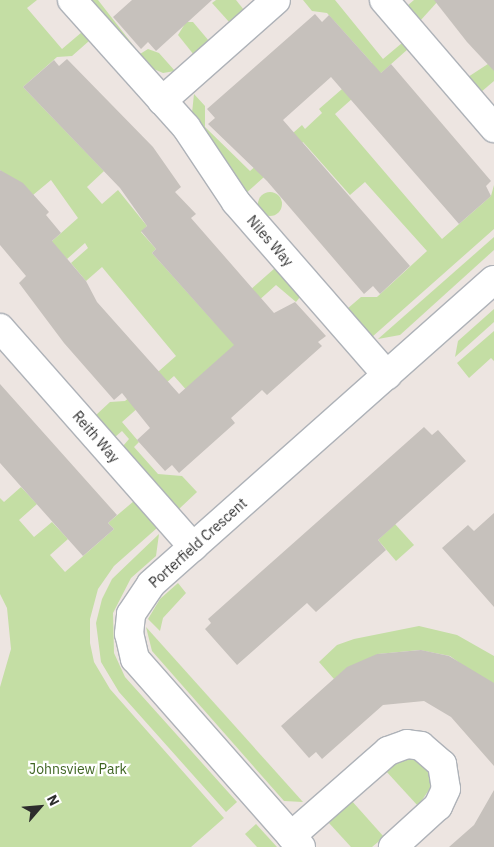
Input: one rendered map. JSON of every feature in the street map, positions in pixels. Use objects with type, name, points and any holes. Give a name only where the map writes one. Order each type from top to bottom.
[{"type":"street","name":"Niles Way","points":[[72,0],[193,137],[236,202],[387,375]]},
{"type":"street","points":[[162,101],[276,0]]},
{"type":"street","points":[[384,0],[494,128]]},
{"type":"street","name":"Porterfield Crescent","points":[[296,841],[139,664],[130,646],[129,627],[136,602],[193,547],[494,280]]},
{"type":"street","name":"Reith Way","points":[[0,328],[193,547]]},
{"type":"street","points":[[296,841],[388,750],[407,744],[421,746],[442,764],[446,776],[444,796],[393,847]]},
{"type":"green space","points":[[0,0],[37,0],[27,8],[62,49],[82,32],[89,41],[72,56],[57,57],[23,87],[104,171],[87,187],[102,204],[118,190],[147,226],[141,232],[156,249],[152,253],[214,322],[275,268],[300,297],[296,302],[276,285],[227,329],[242,347],[189,393],[174,376],[122,422],[139,442],[134,447],[158,474],[182,476],[197,492],[179,509],[123,446],[129,439],[122,431],[115,437],[96,415],[110,402],[125,401],[176,356],[102,267],[86,281],[71,263],[88,248],[85,243],[67,259],[51,242],[78,218],[51,180],[33,195],[0,170]]},
{"type":"green space","points":[[89,0],[98,0],[140,54],[148,49],[159,53],[175,71],[163,73],[149,67]]},
{"type":"green space","points":[[216,0],[236,0],[244,10],[230,23],[212,3]]},
{"type":"green space","points":[[303,0],[335,0],[383,59],[402,43],[408,49],[335,114],[442,239],[491,196],[494,185],[494,229],[372,337],[347,309],[361,297],[377,297],[427,251],[365,182],[350,195],[303,142],[245,194],[192,113],[194,94],[205,106],[205,127],[250,171],[302,125],[305,129],[322,113],[319,109],[372,63],[327,13],[312,11]]},
{"type":"green space","points":[[414,0],[439,0],[420,21],[407,6]]},
{"type":"green space","points":[[186,22],[193,22],[209,41],[194,55],[178,35]]},
{"type":"green space","points":[[494,60],[494,81],[481,92],[468,77]]},
{"type":"green space","points":[[270,192],[279,195],[282,204],[279,213],[270,216],[261,213],[258,204],[261,195]]},
{"type":"green space","points":[[494,237],[494,250],[400,335],[378,339]]},
{"type":"green space","points":[[494,309],[494,322],[455,357],[458,341]]},
{"type":"green space","points":[[494,331],[494,361],[491,358],[469,378],[457,363]]},
{"type":"green space","name":"Johnsview Park","points":[[21,487],[37,504],[19,520],[34,537],[52,522],[68,539],[50,555],[65,572],[114,529],[108,523],[134,501],[157,528],[114,566],[98,589],[90,619],[90,643],[94,662],[110,689],[224,818],[191,847],[0,847],[0,687],[11,649],[7,608],[0,594],[0,498],[4,502]]},
{"type":"green space","points":[[395,524],[414,545],[396,561],[378,540]]},
{"type":"green space","points":[[159,534],[156,556],[131,578],[113,613],[114,653],[125,677],[237,802],[226,812],[119,692],[101,662],[96,623],[102,599],[112,579]]},
{"type":"green space","points":[[178,583],[186,593],[163,618],[160,631],[148,619],[160,599]]},
{"type":"green space","points":[[419,626],[457,635],[494,656],[494,688],[450,656],[420,650],[378,654],[334,679],[319,662],[337,645],[354,639]]},
{"type":"green space","points":[[146,627],[303,802],[284,801],[152,651]]},
{"type":"green space","points":[[403,758],[420,761],[428,768],[433,784],[418,806],[385,770]]},
{"type":"green space","points":[[351,800],[384,837],[372,847],[351,847],[329,823]]},
{"type":"green space","points":[[256,824],[277,847],[257,847],[245,834]]},
{"type":"building","points":[[132,0],[212,0],[156,51],[148,42],[141,49],[113,17]]},
{"type":"building","points":[[434,0],[494,0],[494,71],[467,42]]},
{"type":"building","points":[[315,14],[322,22],[329,15],[381,73],[391,64],[491,181],[486,186],[491,196],[459,224],[331,77],[283,120],[410,266],[380,294],[373,286],[364,294],[267,181],[208,124],[215,118],[207,109]]},
{"type":"building","points":[[67,59],[153,147],[181,187],[175,192],[196,214],[191,218],[274,313],[295,302],[326,336],[318,342],[322,346],[267,395],[262,390],[231,418],[235,423],[179,473],[172,465],[165,471],[137,440],[150,428],[122,393],[114,400],[64,343],[19,283],[26,276],[0,245],[0,170],[23,183],[49,212],[46,215],[61,233],[52,241],[86,281],[97,302],[179,394],[234,345],[152,253],[156,249],[141,231],[147,226],[120,188],[23,87],[54,60],[59,66]]},
{"type":"building","points":[[0,384],[117,515],[108,523],[114,529],[83,556],[0,463]]},
{"type":"building","points":[[424,427],[432,435],[438,430],[466,461],[378,540],[386,550],[316,612],[307,603],[237,665],[205,629],[211,623],[208,619]]},
{"type":"building","points":[[494,513],[494,607],[442,548],[468,525],[474,531]]},
{"type":"building","points":[[421,650],[449,656],[494,683],[494,766],[451,717],[424,701],[383,705],[322,759],[316,752],[309,758],[281,726],[347,667],[377,654]]},
{"type":"building","points":[[494,790],[494,847],[449,847],[474,825]]}]
